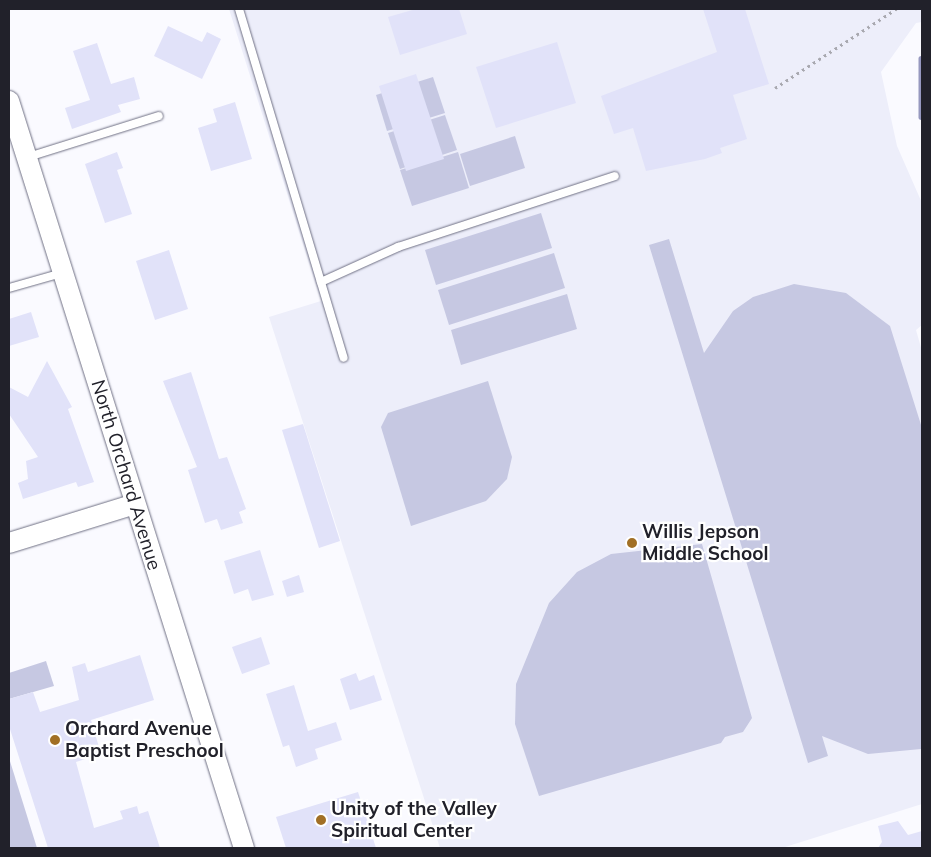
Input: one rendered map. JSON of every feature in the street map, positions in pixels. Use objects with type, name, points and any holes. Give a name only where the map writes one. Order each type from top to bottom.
[{"type":"street","name":"North Orchard Avenue","points":[[9,101],[244,848]]},
{"type":"street","points":[[9,543],[135,504]]},
{"type":"lane","points":[[239,9],[344,358]]},
{"type":"lane","points":[[26,158],[159,116]]},
{"type":"lane","points":[[321,282],[398,247],[615,176]]},
{"type":"lane","points":[[9,288],[62,273]]},
{"type":"path","points":[[776,88],[896,9]]},
{"type":"shaded area","name":"Willis Jepson Middle School","points":[[229,9],[922,9],[922,22],[916,23],[881,72],[897,146],[922,203],[922,325],[916,330],[922,351],[922,804],[782,848],[440,848],[269,317],[321,301]]},
{"type":"shaded area","points":[[433,77],[445,113],[387,131],[376,95]]},
{"type":"shaded area","points":[[445,115],[457,150],[400,169],[388,133]]},
{"type":"shaded area","points":[[515,136],[525,168],[470,186],[460,154]]},
{"type":"shaded area","points":[[458,152],[469,188],[412,206],[400,170]]},
{"type":"shaded area","points":[[541,213],[552,248],[436,285],[425,250]]},
{"type":"shaded area","points":[[669,239],[704,353],[733,311],[753,297],[794,284],[846,293],[890,326],[922,428],[921,749],[868,754],[822,736],[828,756],[808,763],[649,245]]},
{"type":"shaded area","points":[[554,253],[565,288],[449,325],[438,290]]},
{"type":"shaded area","points":[[567,294],[577,329],[461,365],[451,330]]},
{"type":"shaded area","points":[[488,381],[512,457],[507,479],[486,501],[411,526],[381,427],[388,413]]},
{"type":"shaded area","points":[[702,544],[752,718],[743,732],[725,737],[721,743],[539,796],[515,724],[516,684],[549,603],[577,572],[611,554]]},
{"type":"shaded area","points":[[46,661],[54,686],[9,699],[9,673]]},
{"type":"shaded area","points":[[9,758],[37,848],[9,848]]},
{"type":"building","points":[[416,9],[459,9],[467,34],[400,55],[388,17]]},
{"type":"building","points":[[703,9],[745,9],[769,84],[733,95],[747,139],[720,148],[722,153],[705,159],[646,171],[633,128],[614,134],[601,96],[717,52]]},
{"type":"building","points":[[168,26],[202,42],[207,32],[221,39],[202,79],[154,56]]},
{"type":"building","points":[[557,42],[576,103],[496,128],[476,67]]},
{"type":"building","points":[[97,43],[111,84],[134,77],[140,99],[118,105],[121,112],[72,129],[65,108],[90,100],[73,51]]},
{"type":"building","points":[[416,74],[444,159],[406,171],[379,86]]},
{"type":"building","points":[[235,102],[252,159],[211,171],[198,128],[217,122],[213,109]]},
{"type":"building","points":[[117,152],[123,168],[117,170],[132,214],[105,223],[85,164]]},
{"type":"building","points":[[169,250],[188,309],[155,320],[136,261]]},
{"type":"building","points":[[31,312],[39,337],[9,346],[9,319]]},
{"type":"building","points":[[47,361],[72,407],[68,409],[94,482],[78,487],[76,482],[23,499],[18,483],[28,479],[26,461],[38,457],[9,414],[9,387],[28,397]]},
{"type":"building","points":[[191,372],[219,459],[227,457],[246,509],[239,512],[243,523],[221,530],[217,519],[205,523],[188,470],[197,467],[163,381]]},
{"type":"building","points":[[303,424],[340,541],[319,548],[282,430]]},
{"type":"building","points":[[260,550],[274,595],[252,601],[248,589],[234,594],[224,561]]},
{"type":"building","points":[[299,575],[304,592],[287,597],[282,581]]},
{"type":"building","points":[[261,637],[270,664],[242,674],[232,647]]},
{"type":"building","name":"Orchard Avenue Baptist Preschool","points":[[140,655],[154,700],[91,720],[101,754],[76,762],[94,828],[123,819],[120,811],[137,806],[139,814],[148,811],[160,848],[48,848],[9,726],[9,699],[33,692],[40,712],[79,700],[72,667],[85,663],[88,672]]},
{"type":"building","points":[[356,673],[359,681],[374,675],[382,700],[350,710],[340,679]]},
{"type":"building","points":[[294,685],[308,731],[336,722],[342,740],[315,749],[318,759],[296,767],[289,745],[283,747],[266,694]]},
{"type":"building","name":"Unity of the Valley Spiritual Center","points":[[358,792],[376,848],[286,848],[276,817]]},
{"type":"building","points":[[898,821],[908,835],[922,831],[922,848],[878,848],[882,842],[878,826]]},
{"type":"waterway","points":[[922,59],[922,117]]},
{"type":"place","name":"Willis Jepson Middle School","points":[[632,543]]},
{"type":"place","name":"Orchard Avenue Baptist Preschool","points":[[55,740]]},
{"type":"place","name":"Unity of the Valley Spiritual Center","points":[[321,820]]}]
